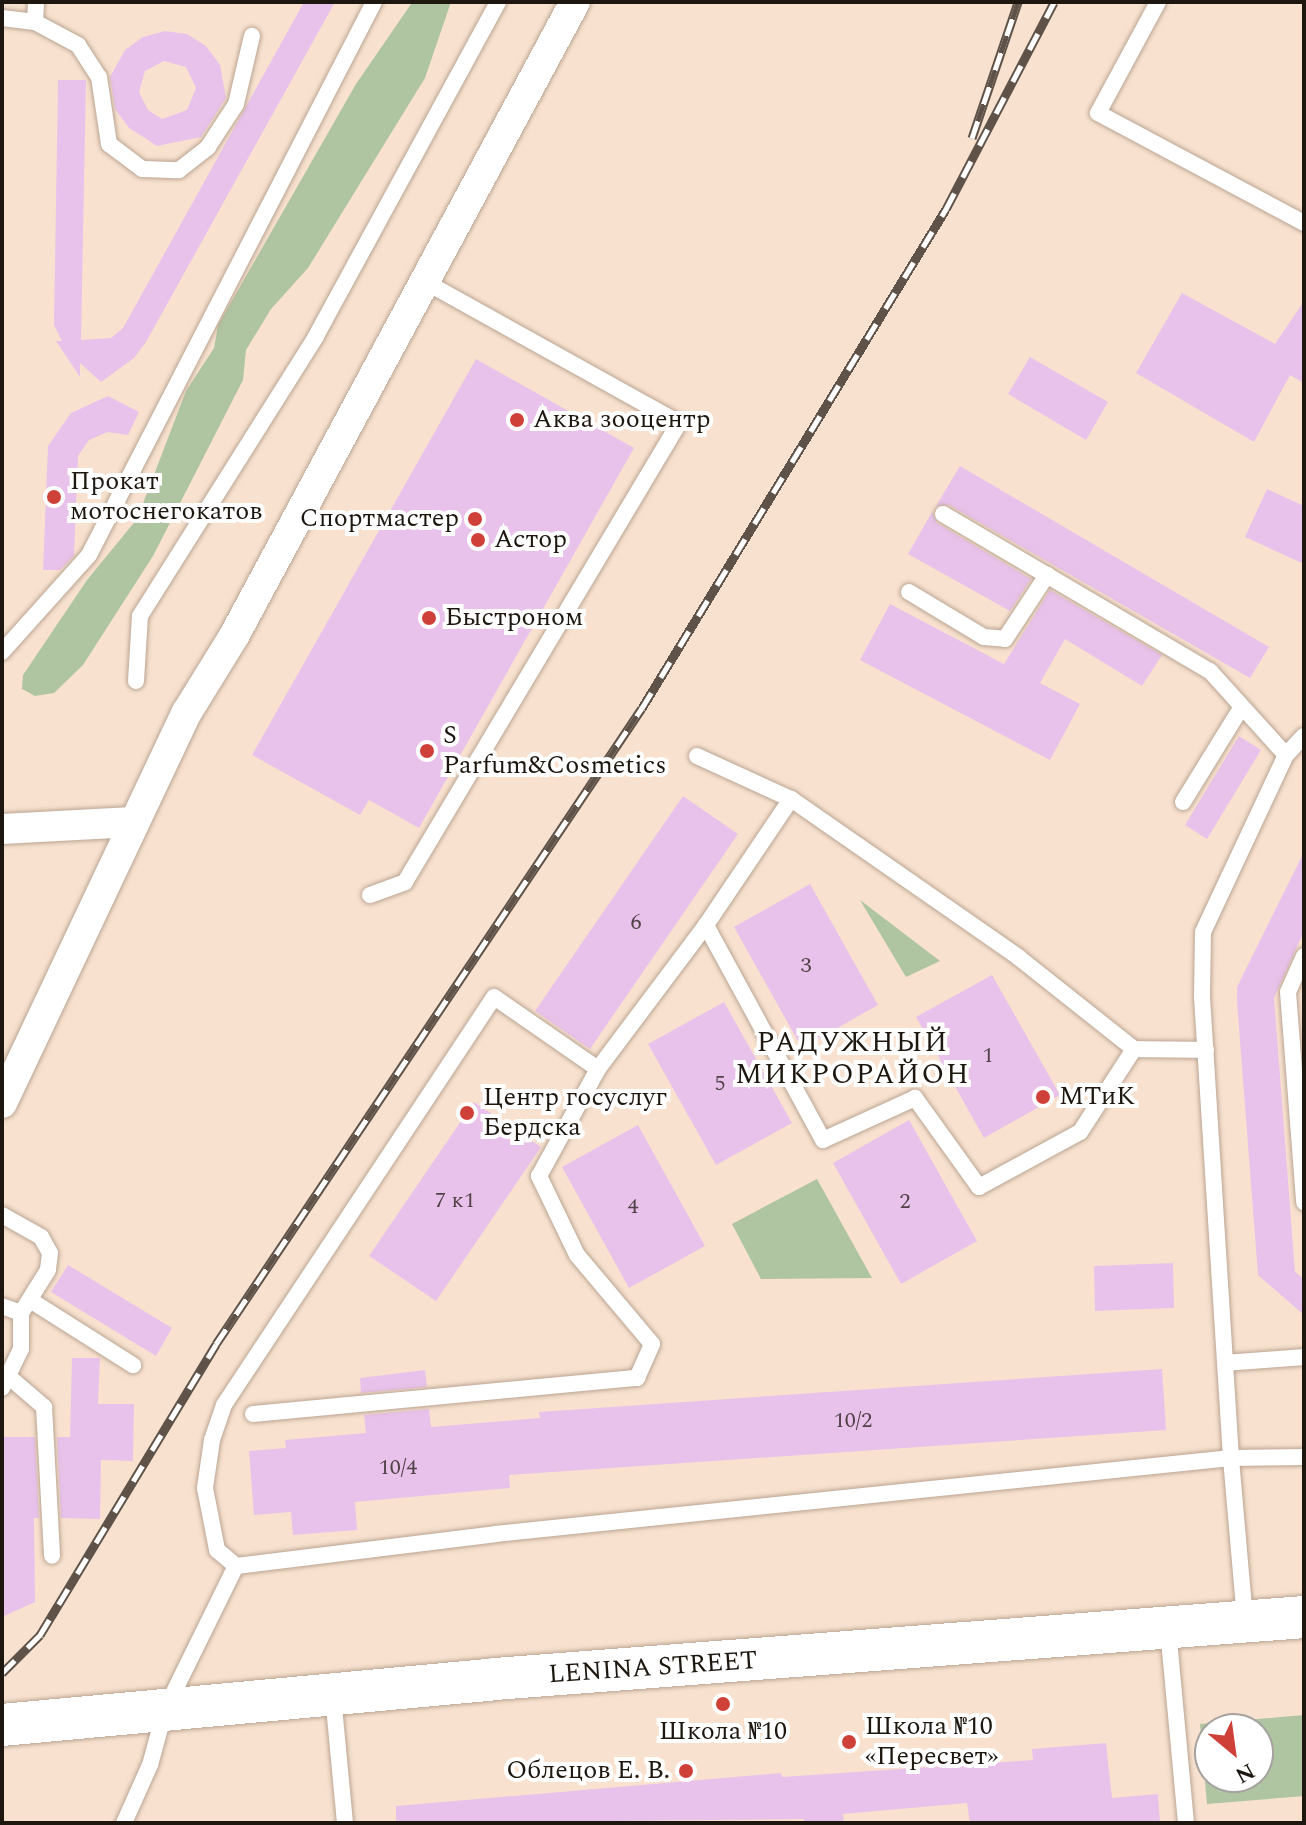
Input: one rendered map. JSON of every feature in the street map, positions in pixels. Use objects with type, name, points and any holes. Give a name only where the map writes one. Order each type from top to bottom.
[{"type":"street","points":[[2,1103],[187,712],[234,636],[575,2]]},
{"type":"street","points":[[2,829],[133,822]]},
{"type":"street","name":"LENINA STREET","points":[[2,1725],[333,1694],[1304,1617]]},
{"type":"lane","points":[[35,22],[36,2]]},
{"type":"lane","points":[[2,652],[89,555],[374,2]]},
{"type":"lane","points":[[136,681],[140,616],[316,336],[498,2]]},
{"type":"lane","points":[[1158,2],[1098,113],[1304,223]]},
{"type":"lane","points":[[2,18],[35,22],[78,45],[99,77],[109,144],[142,169],[179,170],[208,147],[236,104],[252,36]]},
{"type":"lane","points":[[370,895],[405,882],[679,423],[424,281]]},
{"type":"lane","points":[[943,514],[1210,671],[1286,755]]},
{"type":"lane","points":[[909,592],[984,637],[1005,639],[1047,575]]},
{"type":"lane","points":[[1183,802],[1241,708]]},
{"type":"lane","points":[[1246,1621],[1225,1363],[1206,1050],[1203,932],[1286,755],[1304,736]]},
{"type":"lane","points":[[697,756],[791,799],[1018,957],[1134,1049],[1206,1050]]},
{"type":"lane","points":[[253,1414],[637,1378],[652,1344],[577,1255],[539,1176],[598,1069],[706,925],[791,799]]},
{"type":"lane","points":[[706,925],[823,1140],[915,1098],[979,1187],[1080,1132],[1134,1049]]},
{"type":"lane","points":[[1304,956],[1288,992],[1304,1202]]},
{"type":"lane","points":[[598,1069],[494,997],[224,1405],[212,1440],[205,1488],[217,1550],[236,1566],[1231,1458],[1304,1457]]},
{"type":"lane","points":[[2,1215],[41,1237],[50,1253],[48,1270],[25,1306],[21,1349],[5,1382],[44,1407],[52,1556]]},
{"type":"lane","points":[[2,1306],[25,1306],[133,1365]]},
{"type":"lane","points":[[1225,1363],[1304,1357]]},
{"type":"lane","points":[[124,1823],[150,1765],[165,1710],[236,1566]]},
{"type":"lane","points":[[1168,1627],[1186,1823]]},
{"type":"lane","points":[[333,1694],[345,1823]]},
{"type":"green space","points":[[451,2],[425,78],[308,268],[271,309],[246,350],[243,380],[153,556],[83,665],[54,693],[35,696],[22,689],[23,675],[87,580],[137,519],[186,391],[214,348],[218,325],[356,84],[411,4]]},
{"type":"green space","points":[[860,900],[940,961],[906,977]]},
{"type":"green space","points":[[817,1179],[872,1278],[761,1279],[732,1224]]},
{"type":"green space","points":[[1304,1715],[1304,1796],[1207,1804],[1206,1793],[1274,1793],[1274,1718]]},
{"type":"building","points":[[304,2],[335,2],[146,342],[134,358],[101,382],[80,363],[80,377],[56,341],[62,341],[54,325],[58,80],[86,80],[81,340],[111,338],[123,328]]},
{"type":"building","points":[[165,31],[187,34],[206,46],[220,65],[226,98],[201,137],[157,146],[129,128],[115,109],[110,77],[125,50],[143,37]],"holes":[[[164,61],[186,67],[196,88],[187,110],[162,119],[148,110],[139,92],[145,71]]]},
{"type":"building","points":[[1182,293],[1275,344],[1304,301],[1304,383],[1290,375],[1254,442],[1136,373]]},
{"type":"building","points":[[1030,357],[1108,402],[1086,440],[1008,394]]},
{"type":"building","name":"Астор","points":[[476,359],[634,448],[419,828],[369,800],[360,815],[252,755]]},
{"type":"building","points":[[108,396],[139,412],[128,435],[108,432],[89,440],[78,456],[74,556],[60,570],[43,570],[48,446],[71,413]]},
{"type":"building","points":[[960,466],[1269,647],[1250,678],[949,505],[936,506]]},
{"type":"building","points":[[1267,489],[1304,506],[1304,564],[1245,537]]},
{"type":"building","points":[[932,512],[937,523],[1031,579],[1010,611],[908,554]]},
{"type":"building","points":[[1050,590],[1162,655],[1142,686],[1065,639],[1040,683],[1080,704],[1050,760],[860,660],[890,604],[1004,664]]},
{"type":"building","points":[[1239,736],[1261,750],[1207,839],[1185,825]]},
{"type":"building","points":[[683,796],[738,834],[590,1049],[535,1011]]},
{"type":"building","points":[[1304,852],[1304,931],[1274,998],[1295,1272],[1304,1279],[1304,1315],[1258,1275],[1237,987]]},
{"type":"building","points":[[810,884],[878,1005],[802,1048],[734,927]]},
{"type":"building","points":[[992,975],[1060,1095],[984,1138],[916,1017]]},
{"type":"building","points":[[724,1002],[792,1123],[716,1165],[648,1044]]},
{"type":"building","points":[[474,1102],[541,1147],[436,1301],[369,1256]]},
{"type":"building","points":[[909,1120],[977,1241],[901,1284],[833,1163]]},
{"type":"building","points":[[638,1125],[705,1246],[629,1288],[562,1167]]},
{"type":"building","points":[[1173,1263],[1174,1308],[1095,1311],[1094,1266]]},
{"type":"building","points":[[68,1265],[172,1328],[156,1356],[51,1292]]},
{"type":"building","points":[[72,1358],[100,1358],[98,1404],[134,1404],[133,1461],[101,1460],[100,1519],[61,1518],[57,1437],[70,1437]]},
{"type":"building","points":[[1162,1369],[1166,1430],[509,1475],[510,1488],[355,1502],[357,1530],[293,1535],[291,1512],[254,1515],[249,1451],[286,1448],[285,1440],[366,1433],[364,1415],[429,1409],[431,1427],[540,1418],[539,1412]]},
{"type":"building","points":[[425,1370],[427,1387],[361,1393],[360,1378]]},
{"type":"building","points":[[2,1437],[35,1437],[39,1518],[34,1518],[35,1602],[2,1617]]},
{"type":"building","points":[[1106,1743],[1112,1798],[1158,1794],[1160,1823],[970,1823],[967,1803],[843,1814],[844,1823],[805,1823],[804,1819],[396,1823],[396,1806],[781,1773],[782,1777],[1033,1760],[1032,1749]]},
{"type":"railway","points":[[972,138],[1018,2]]},
{"type":"railway","points":[[2,1673],[40,1635],[216,1344],[642,708],[946,209],[1054,2]]},
{"type":"place","name":"Аква зооцентр","points":[[517,420]]},
{"type":"place","name":"Прокат мотоснегокатов","points":[[54,497]]},
{"type":"place","name":"Спортмастер","points":[[475,519]]},
{"type":"place","name":"Астор","points":[[478,540]]},
{"type":"place","name":"Быстроном","points":[[429,618]]},
{"type":"place","name":"S Parfum&Cosmetics","points":[[427,751]]},
{"type":"place","name":"МТиК","points":[[1043,1097]]},
{"type":"place","name":"Центр госуслуг Бердска","points":[[467,1113]]},
{"type":"place","name":"Школа №10","points":[[723,1704]]},
{"type":"place","name":"Школа №10 «Пересвет»","points":[[849,1742]]},
{"type":"place","name":"Облецов Е. В.","points":[[686,1771]]},
{"type":"district","name":"РАДУЖНЫЙ МИКРОРАЙОН","points":[[853,1059]]}]
